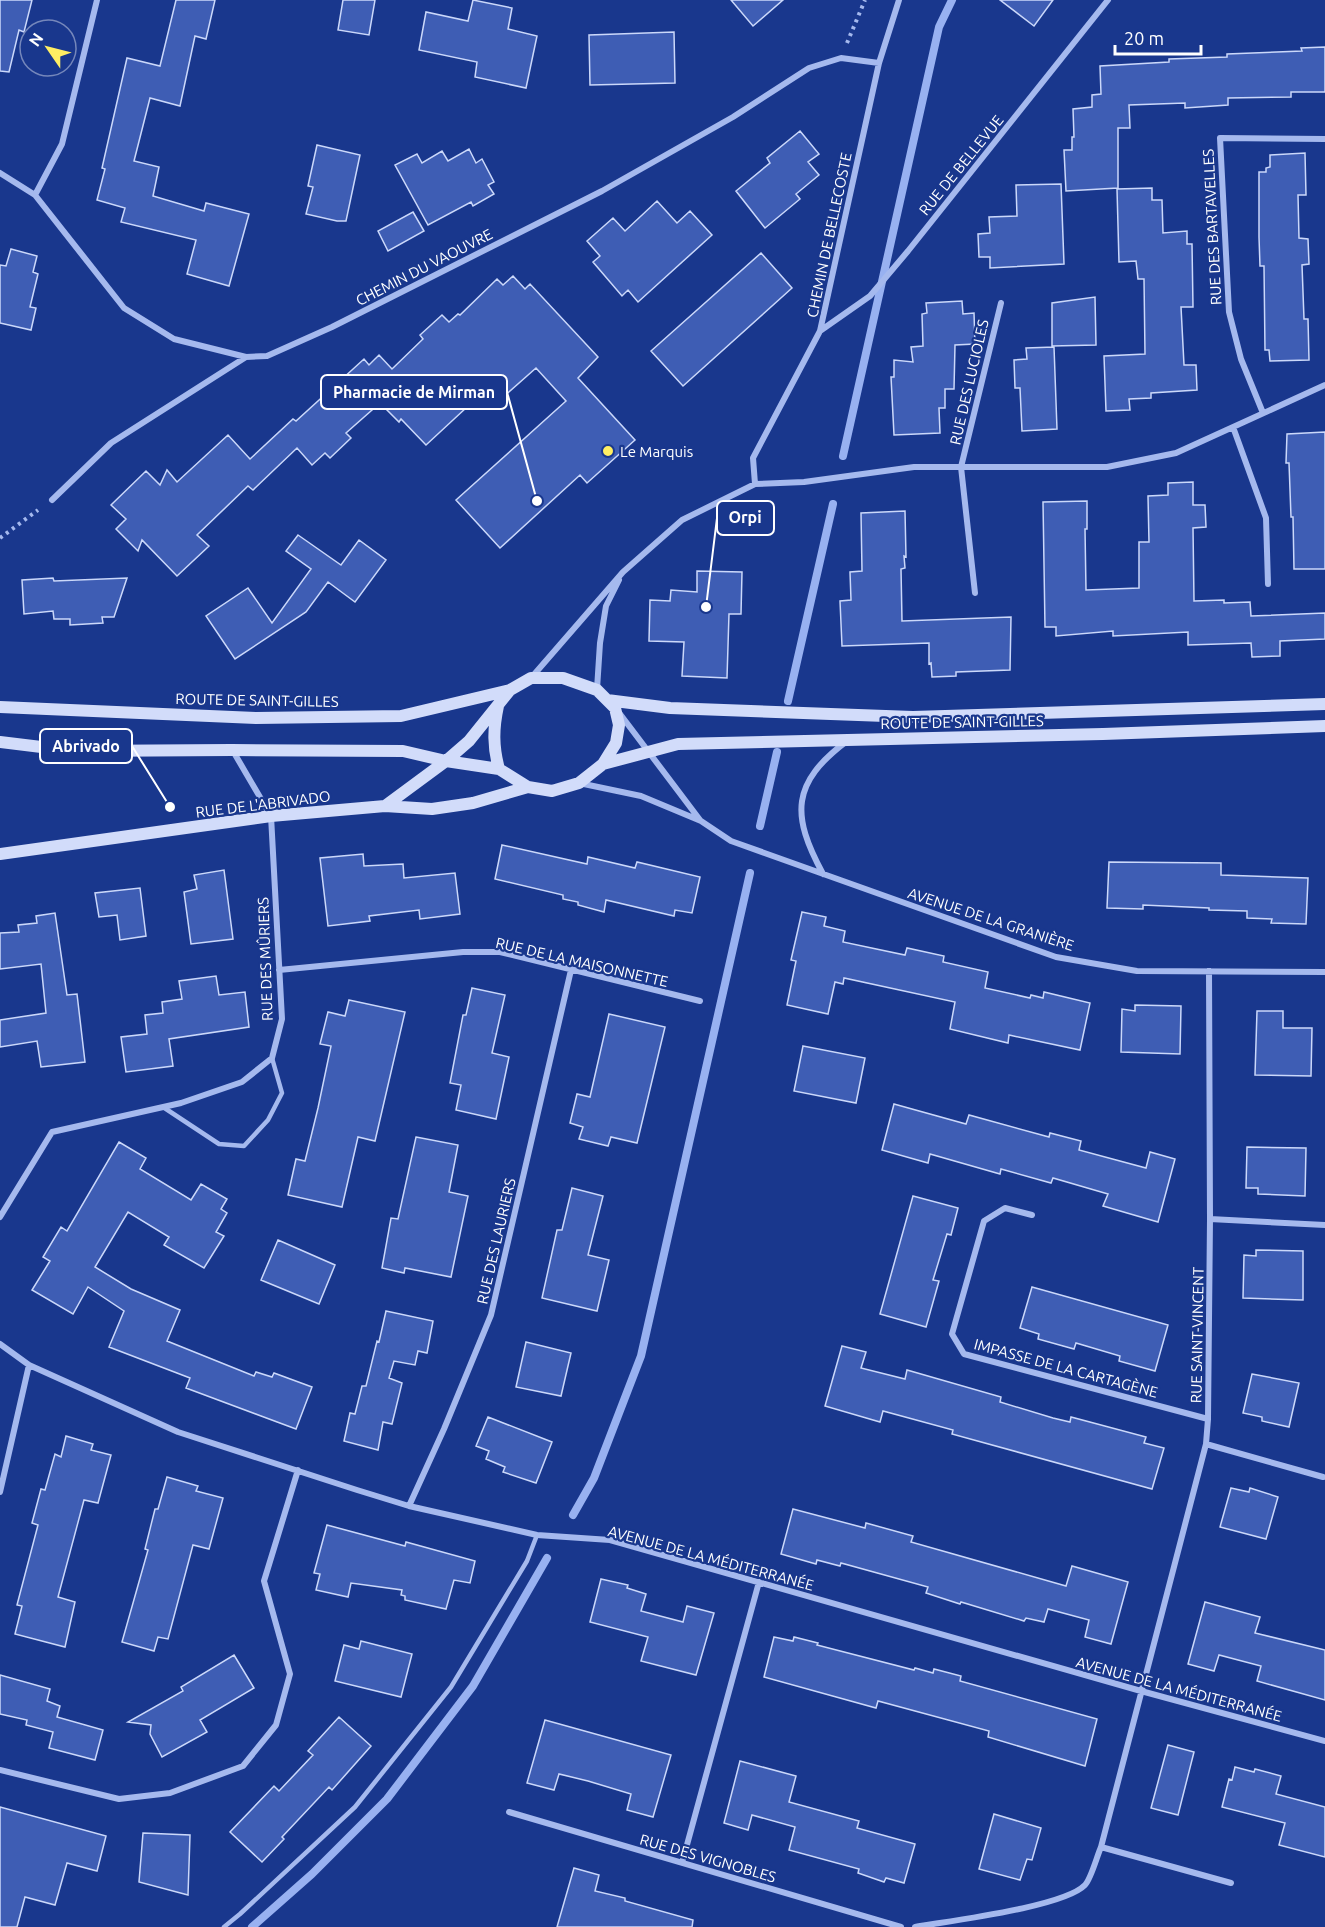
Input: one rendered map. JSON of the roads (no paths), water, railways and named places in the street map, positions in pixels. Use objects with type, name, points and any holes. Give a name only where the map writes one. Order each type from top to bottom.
[{"type":"main road","points":[[0,742],[74,752],[232,750],[403,752],[446,761],[499,770],[528,787],[552,791],[579,783],[603,764],[616,743],[619,724],[611,704],[597,690],[563,678],[531,678],[510,690],[498,702],[469,741],[446,761],[385,806]]},
{"type":"main road","name":"ROUTE DE SAINT-GILLES","points":[[0,706],[256,718],[402,716],[510,690]]},
{"type":"main road","points":[[498,702],[493,727],[494,748],[499,770]]},
{"type":"main road","name":"ROUTE DE SAINT-GILLES","points":[[611,704],[912,717],[1325,704]]},
{"type":"main road","name":"ROUTE DE SAINT-GILLES","points":[[603,764],[678,744],[1325,726]]},
{"type":"main road","name":"RUE DE L'ABRIVADO","points":[[0,854],[271,816],[385,806],[432,809],[473,803],[528,787]]},
{"type":"street","points":[[35,195],[62,144],[98,0]]},
{"type":"street","name":"CHEMIN DE BELLECOSTE","points":[[756,484],[753,458],[820,331],[879,63],[900,0]]},
{"type":"street","name":"RUE DE BELLEVUE","points":[[820,331],[870,296],[1108,0]]},
{"type":"street","name":"CHEMIN DU VAOUVRE","points":[[52,500],[111,443],[246,357],[267,356],[332,327],[602,191],[733,117],[809,68],[841,58],[879,63]]},
{"type":"street","name":"RUE DES BARTAVELLES","points":[[1263,413],[1241,359],[1229,312],[1220,138],[1325,139]]},
{"type":"street","points":[[0,173],[35,195],[124,308],[174,339],[246,357]]},
{"type":"street","name":"RUE DES LUCIOLES","points":[[961,467],[1001,303]]},
{"type":"street","points":[[531,678],[623,572],[682,520],[756,484],[804,482],[914,467],[1107,467],[1176,453],[1325,385]]},
{"type":"street","points":[[1233,427],[1266,518],[1268,584]]},
{"type":"street","points":[[961,467],[975,593]]},
{"type":"street","points":[[597,690],[600,643],[606,606],[623,572]]},
{"type":"street","name":"AVENUE DE LA GRANIÈRE","points":[[611,704],[701,821]]},
{"type":"street","points":[[823,874],[810,850],[802,816],[802,792],[813,773],[827,756],[850,739]]},
{"type":"street","name":"RUE DES MÛRIERS","points":[[232,750],[271,816],[282,1019],[272,1058]]},
{"type":"street","name":"AVENUE DE LA GRANIÈRE","points":[[579,783],[641,796],[701,821],[731,841],[1056,957],[1137,970],[1325,972]]},
{"type":"street","name":"RUE DE LA MAISONNETTE","points":[[279,970],[463,952],[500,952],[700,1001]]},
{"type":"street","name":"RUE DES LAURIERS","points":[[409,1506],[444,1430],[491,1315],[571,970]]},
{"type":"street","name":"RUE SAINT-VINCENT","points":[[1141,1691],[1206,1444],[1210,1219],[1209,971]]},
{"type":"street","points":[[0,1217],[51,1132],[181,1103],[242,1082],[272,1058]]},
{"type":"street","name":"IMPASSE DE LA CARTAGÈNE","points":[[1032,1215],[1005,1208],[984,1221],[952,1334],[964,1354],[1208,1419]]},
{"type":"street","points":[[1210,1219],[1325,1225]]},
{"type":"street","name":"AVENUE DE LA MÉDITERRANÉE","points":[[0,1344],[29,1365],[178,1432],[409,1506],[537,1535],[610,1540],[1325,1741]]},
{"type":"street","points":[[0,1492],[29,1365]]},
{"type":"street","points":[[1206,1444],[1323,1477]]},
{"type":"street","points":[[0,1770],[119,1799],[170,1794],[243,1766],[276,1725],[290,1674],[264,1581],[298,1470]]},
{"type":"street","points":[[682,1863],[759,1582]]},
{"type":"street","points":[[915,1927],[1063,1899],[1086,1885],[1101,1847],[1141,1691]]},
{"type":"street","name":"RUE DES VIGNOBLES","points":[[509,1812],[901,1927]]},
{"type":"street","points":[[1101,1847],[1231,1883]]},
{"type":"lane","points":[[163,1107],[219,1144],[244,1146],[268,1120],[282,1093],[272,1058]]},
{"type":"lane","points":[[224,1927],[355,1807],[444,1696],[527,1561],[537,1535]]},
{"type":"waterway","points":[[843,456],[939,27],[952,0]]},
{"type":"waterway","points":[[788,701],[833,504]]},
{"type":"waterway","points":[[760,826],[777,752]]},
{"type":"waterway","points":[[573,1515],[594,1478],[641,1356],[750,873]]},
{"type":"waterway","points":[[252,1927],[312,1874],[387,1799],[473,1686],[547,1558]]},
{"type":"place","name":"Le Marquis","points":[[608,451]]},
{"type":"place","name":"Pharmacie de Mirman","points":[[537,501]]},
{"type":"place","name":"Orpi","points":[[706,607]]},
{"type":"place","name":"Abrivado","points":[[170,807]]}]
